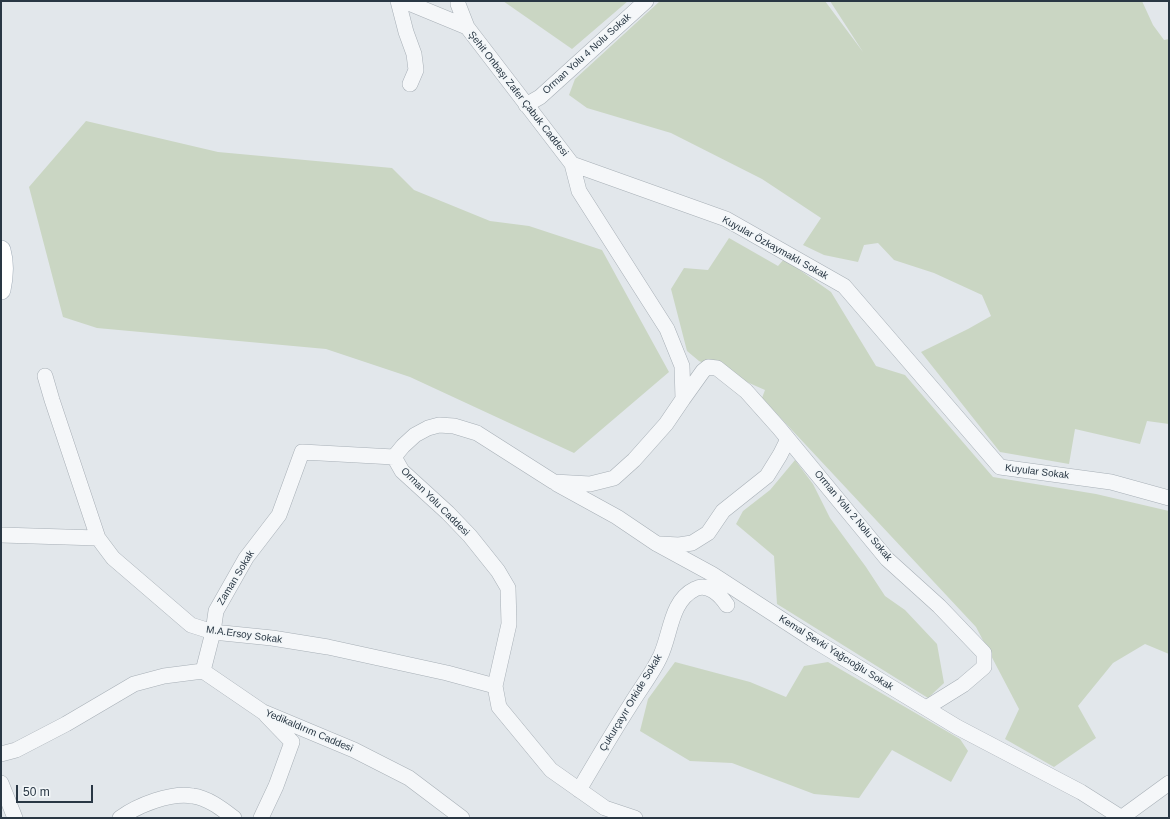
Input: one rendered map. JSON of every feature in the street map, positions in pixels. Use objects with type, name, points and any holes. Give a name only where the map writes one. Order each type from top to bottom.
[{"type":"main road","points":[[1,250],[4,277],[1,290]]},
{"type":"street","points":[[398,1],[406,32],[414,54],[416,70],[410,84]]},
{"type":"street","points":[[404,1],[467,27]]},
{"type":"street","name":"Şehit Onbaşı Zafer Çabuk Caddesi","points":[[458,1],[467,27],[572,164]]},
{"type":"street","name":"Orman Yolu 4 Nolu Sokak","points":[[526,105],[540,97],[646,1]]},
{"type":"street","points":[[394,456],[409,440],[428,428],[439,425],[454,426],[477,433],[554,482],[590,484],[614,478],[634,460],[666,424],[683,399],[682,366],[667,329],[579,191],[572,164]]},
{"type":"street","name":"Kuyular Özkaymaklı Sokak","points":[[572,164],[726,219],[844,286],[889,339]]},
{"type":"street","name":"Kuyular Sokak","points":[[889,339],[1000,467],[1111,482],[1169,498]]},
{"type":"street","name":"Orman Yolu 2 Nolu Sokak","points":[[683,399],[703,371],[708,367],[717,368],[746,390],[887,559],[939,606],[984,654],[984,667],[963,685],[926,708]]},
{"type":"street","name":"M.A.Ersoy Sokak","points":[[45,376],[98,538],[112,558],[191,625],[213,632],[272,638],[328,647],[448,673],[495,686]]},
{"type":"street","points":[[657,544],[679,545],[692,543],[708,533],[723,511],[767,476],[788,439]]},
{"type":"street","name":"Zaman Sokak","points":[[203,671],[213,632],[216,611],[246,558],[279,515],[302,452],[394,456]]},
{"type":"street","name":"Orman Yolu Caddesi","points":[[394,456],[402,471],[448,512],[470,536],[498,571],[508,588],[509,624],[495,686],[499,707],[551,770],[605,808],[635,818]]},
{"type":"street","name":"Kemal Şevki Yağcıoğlu Sokak","points":[[554,482],[617,517],[657,544],[712,574],[812,639],[956,727],[1081,792],[1122,818]]},
{"type":"street","points":[[1,535],[98,538]]},
{"type":"street","name":"Çukurçayır Orkide Sokak","points":[[579,790],[660,657],[674,615],[684,597],[696,588],[705,587],[720,594],[728,605]]},
{"type":"street","points":[[1,754],[16,750],[66,724],[134,684],[164,676],[203,671]]},
{"type":"street","name":"Yedikaldırım Caddesi","points":[[203,671],[263,712],[354,750],[410,778],[462,818]]},
{"type":"street","points":[[261,818],[276,786],[292,742],[263,712]]},
{"type":"street","points":[[1,782],[15,818]]},
{"type":"street","points":[[1122,818],[1169,783]]},
{"type":"street","points":[[120,818],[150,802],[177,796],[193,796],[210,802],[234,818]]},
{"type":"green space","points":[[503,1],[628,1],[572,49]]},
{"type":"green space","points":[[660,1],[825,1],[863,52],[830,1],[1142,1],[1153,25],[1164,40],[1169,39],[1169,424],[1147,421],[1140,444],[1075,429],[1069,464],[1000,452],[921,352],[991,316],[982,295],[934,273],[894,260],[878,243],[864,245],[858,262],[824,255],[803,245],[821,218],[762,179],[671,133],[587,108],[569,95],[575,79]]},
{"type":"green space","points":[[86,121],[218,152],[392,168],[414,190],[490,221],[529,226],[602,250],[669,372],[574,453],[410,377],[326,349],[97,328],[63,317],[29,187]]},
{"type":"green space","points":[[729,238],[778,266],[784,259],[831,292],[876,366],[905,375],[993,477],[1096,494],[1169,511],[1169,654],[1145,644],[1113,663],[1078,706],[1096,738],[1054,767],[1005,739],[1019,709],[976,627],[762,398],[765,390],[699,361],[687,351],[671,289],[684,268],[708,270]]},
{"type":"green space","points":[[795,460],[813,484],[830,518],[885,596],[905,610],[937,644],[944,683],[928,698],[777,604],[774,556],[736,524],[743,511],[770,490]]},
{"type":"green space","points":[[675,662],[750,682],[786,697],[804,666],[828,662],[960,739],[968,751],[951,782],[892,750],[859,798],[814,794],[732,763],[690,761],[640,731],[648,699]]}]
